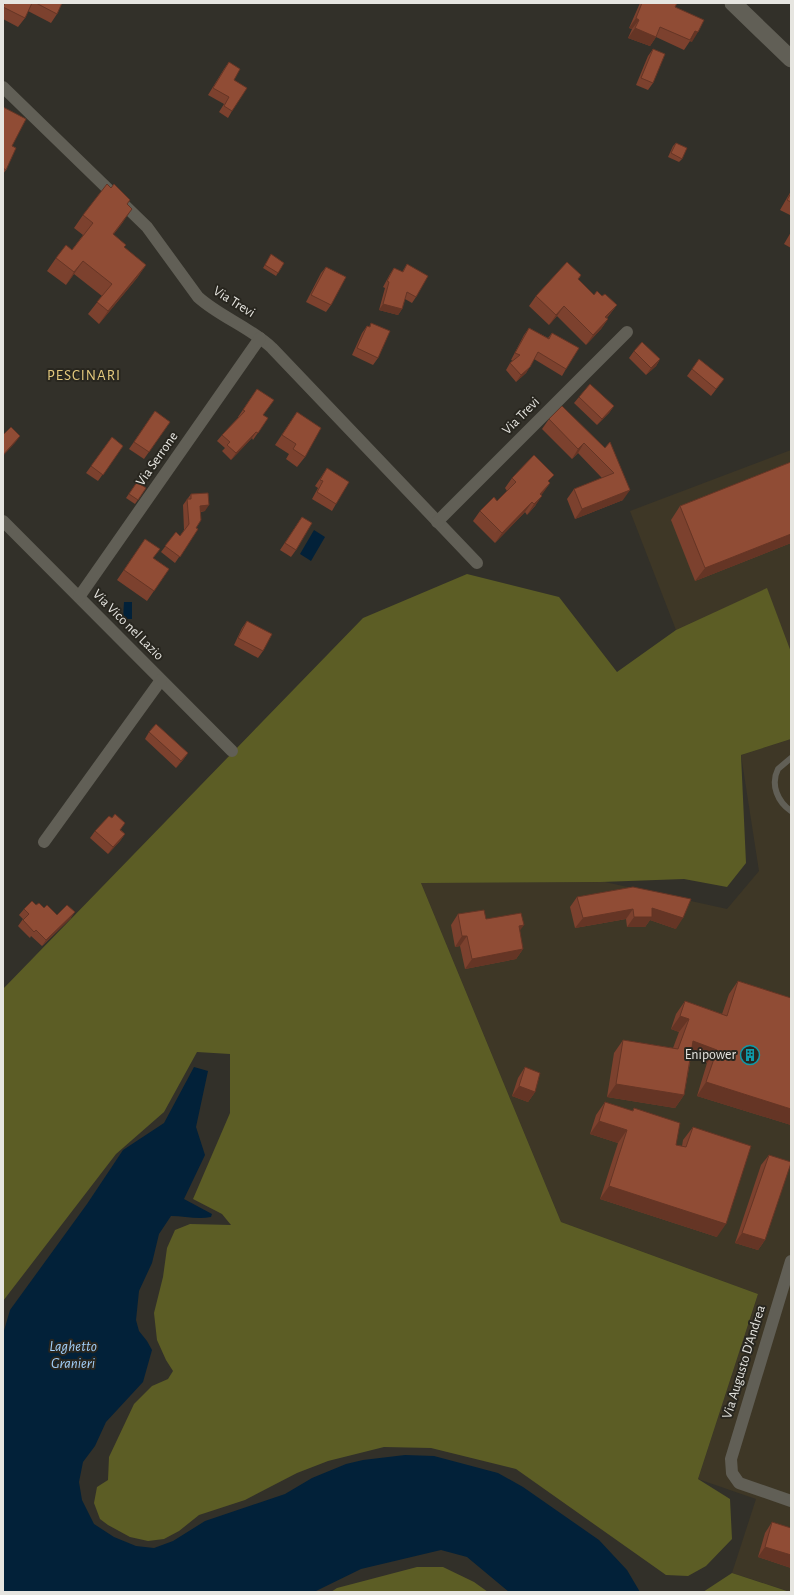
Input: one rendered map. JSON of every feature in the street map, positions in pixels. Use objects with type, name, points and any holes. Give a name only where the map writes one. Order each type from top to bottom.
[{"type":"main road","points":[[733,3],[791,59]]},
{"type":"street","name":"Via Trevi","points":[[3,87],[147,227],[164,248],[188,286],[198,297],[209,306],[260,338],[477,563]]},
{"type":"street","name":"Via Trevi","points":[[437,522],[627,332]]},
{"type":"street","name":"Via Serrone","points":[[79,597],[260,338]]},
{"type":"street","name":"Via Vico nel Lazio","points":[[3,521],[232,751]]},
{"type":"street","points":[[44,842],[161,680]]},
{"type":"street","name":"Via Augusto D'Andrea","points":[[791,1261],[788,1281],[732,1451],[731,1459],[732,1473],[736,1481],[744,1486],[791,1500]]},
{"type":"lane","points":[[791,758],[778,769],[775,784],[778,797],[791,811]]},
{"type":"shaded area","points":[[791,450],[791,652],[767,589],[676,630],[630,511]]},
{"type":"shaded area","points":[[467,574],[559,597],[617,672],[676,630],[767,588],[791,652],[791,739],[741,755],[746,863],[727,887],[684,879],[601,882],[421,883],[561,1222],[758,1294],[698,1479],[730,1499],[732,1539],[706,1566],[688,1576],[666,1575],[516,1469],[431,1448],[384,1447],[328,1461],[297,1473],[245,1500],[199,1515],[179,1531],[164,1539],[148,1541],[130,1537],[100,1519],[94,1503],[97,1487],[108,1480],[109,1457],[134,1404],[152,1386],[168,1379],[173,1371],[157,1340],[154,1313],[163,1277],[167,1248],[175,1230],[190,1224],[231,1225],[222,1214],[193,1199],[230,1113],[230,1054],[197,1052],[164,1112],[116,1154],[3,1301],[3,989],[363,618]]},
{"type":"shaded area","points":[[791,739],[791,1592],[732,1573],[756,1499],[698,1479],[758,1294],[561,1222],[421,883],[605,882],[727,909],[759,871],[741,755]]},
{"type":"shaded area","points":[[417,1567],[443,1567],[474,1582],[488,1592],[331,1592],[337,1588]]},
{"type":"shaded area","points":[[732,1573],[790,1592],[703,1592]]},
{"type":"water","points":[[314,530],[325,537],[311,561],[300,554]]},
{"type":"water","points":[[124,602],[132,602],[132,619],[123,619]]},
{"type":"water","name":"Laghetto Granieri","points":[[194,1067],[208,1071],[196,1127],[205,1155],[184,1199],[212,1214],[211,1217],[201,1218],[171,1216],[159,1234],[152,1263],[139,1291],[136,1320],[139,1331],[152,1350],[143,1382],[106,1422],[95,1446],[83,1462],[79,1482],[82,1500],[94,1524],[114,1537],[136,1546],[154,1548],[173,1541],[205,1521],[285,1494],[312,1478],[346,1464],[363,1460],[405,1455],[434,1456],[498,1473],[523,1487],[599,1540],[627,1570],[640,1592],[509,1592],[467,1557],[441,1550],[361,1569],[314,1592],[3,1592],[3,1334],[10,1310],[87,1204],[123,1150],[164,1123]]},
{"type":"building","points":[[5,3],[32,3],[25,18],[3,7]]},
{"type":"building","points":[[36,3],[62,3],[57,14]]},
{"type":"building","points":[[642,3],[677,3],[675,7],[704,20],[698,32],[695,31],[690,40],[660,27],[656,37],[635,28],[639,20],[636,18]]},
{"type":"building","points":[[653,49],[665,54],[653,83],[641,78]]},
{"type":"building","points":[[229,62],[240,69],[234,80],[247,88],[232,111],[224,106],[229,97],[213,88]]},
{"type":"building","points":[[3,107],[26,119],[12,146],[16,148],[6,170],[3,168]]},
{"type":"building","points":[[676,143],[687,148],[682,159],[671,153]]},
{"type":"building","points":[[107,184],[111,188],[114,184],[130,200],[127,204],[132,209],[113,234],[126,245],[124,247],[146,265],[108,311],[97,302],[112,284],[83,261],[74,272],[56,258],[66,245],[72,250],[93,223],[83,215]]},
{"type":"building","points":[[791,193],[791,202],[787,200]]},
{"type":"building","points":[[271,254],[284,263],[278,273],[265,265]]},
{"type":"building","points":[[567,262],[581,275],[578,279],[594,295],[597,291],[602,296],[605,294],[617,305],[605,317],[608,319],[593,335],[564,306],[556,315],[536,296]]},
{"type":"building","points":[[407,264],[428,276],[416,297],[407,292],[402,309],[383,304],[389,282],[387,281],[394,268],[403,272]]},
{"type":"building","points":[[326,267],[346,277],[331,305],[311,295]]},
{"type":"building","points":[[371,323],[390,331],[378,358],[357,348],[367,326],[370,327]]},
{"type":"building","points":[[529,328],[549,339],[552,333],[579,348],[566,369],[538,352],[530,367],[521,375],[510,363],[520,355],[515,353]]},
{"type":"building","points":[[642,342],[660,359],[651,368],[634,351]]},
{"type":"building","points":[[699,359],[724,379],[716,389],[692,369]]},
{"type":"building","points":[[590,384],[614,406],[602,419],[579,397]]},
{"type":"building","points":[[257,389],[274,400],[263,415],[268,418],[258,433],[256,432],[236,453],[227,445],[230,442],[222,435],[245,411],[243,410]]},
{"type":"building","points":[[562,406],[605,448],[610,442],[630,490],[582,509],[574,489],[614,473],[584,443],[578,449],[549,419]]},
{"type":"building","points":[[155,411],[170,422],[149,452],[134,442]]},
{"type":"building","points":[[297,412],[321,428],[305,457],[293,449],[296,444],[282,435]]},
{"type":"building","points":[[11,427],[20,436],[3,455],[3,435]]},
{"type":"building","points":[[112,437],[123,446],[103,475],[91,466]]},
{"type":"building","points":[[534,455],[554,475],[548,481],[550,483],[540,494],[542,496],[534,504],[532,502],[502,533],[480,511],[494,497],[497,501],[516,482],[512,478]]},
{"type":"building","points":[[791,462],[791,534],[705,568],[680,506]]},
{"type":"building","points":[[327,468],[349,482],[336,504],[317,492],[323,481],[320,480]]},
{"type":"building","points":[[137,482],[146,488],[138,500],[129,494]]},
{"type":"building","points":[[208,493],[209,505],[200,506],[201,520],[196,528],[198,529],[180,557],[165,546],[176,532],[180,536],[189,524],[187,499],[191,499],[191,494]]},
{"type":"building","points":[[302,517],[312,523],[296,550],[285,543]]},
{"type":"building","points":[[145,539],[160,549],[153,558],[169,569],[154,591],[124,570]]},
{"type":"building","points":[[247,621],[272,634],[263,651],[238,638]]},
{"type":"building","points":[[156,724],[188,753],[181,761],[149,732]]},
{"type":"building","points":[[115,814],[125,823],[120,830],[125,834],[113,847],[95,831],[109,816],[112,818]]},
{"type":"building","points":[[633,887],[691,899],[683,918],[652,908],[652,917],[634,917],[633,909],[583,918],[577,897]]},
{"type":"building","points":[[32,901],[36,905],[39,903],[44,908],[47,905],[57,915],[67,905],[75,912],[46,940],[36,930],[34,932],[23,920],[29,914],[24,909]]},
{"type":"building","points":[[484,910],[486,919],[521,913],[524,925],[519,926],[523,949],[472,959],[467,936],[462,936],[458,914]]},
{"type":"building","points":[[738,981],[791,998],[791,1109],[706,1082],[717,1050],[693,1041],[684,1095],[616,1084],[623,1040],[678,1049],[689,1019],[680,1016],[685,1001],[727,1016]]},
{"type":"building","points":[[525,1067],[540,1073],[535,1092],[519,1086]]},
{"type":"building","points":[[605,1102],[633,1111],[634,1108],[680,1123],[676,1145],[686,1147],[693,1127],[751,1146],[726,1224],[609,1186],[627,1130],[599,1121]]},
{"type":"building","points":[[769,1155],[791,1163],[765,1240],[742,1233]]},
{"type":"building","points":[[772,1522],[791,1528],[791,1555],[765,1547]]},
{"type":"place","name":"Enipower","points":[[750,1055]]},
{"type":"district","name":"PESCINARI","points":[[84,375]]}]
